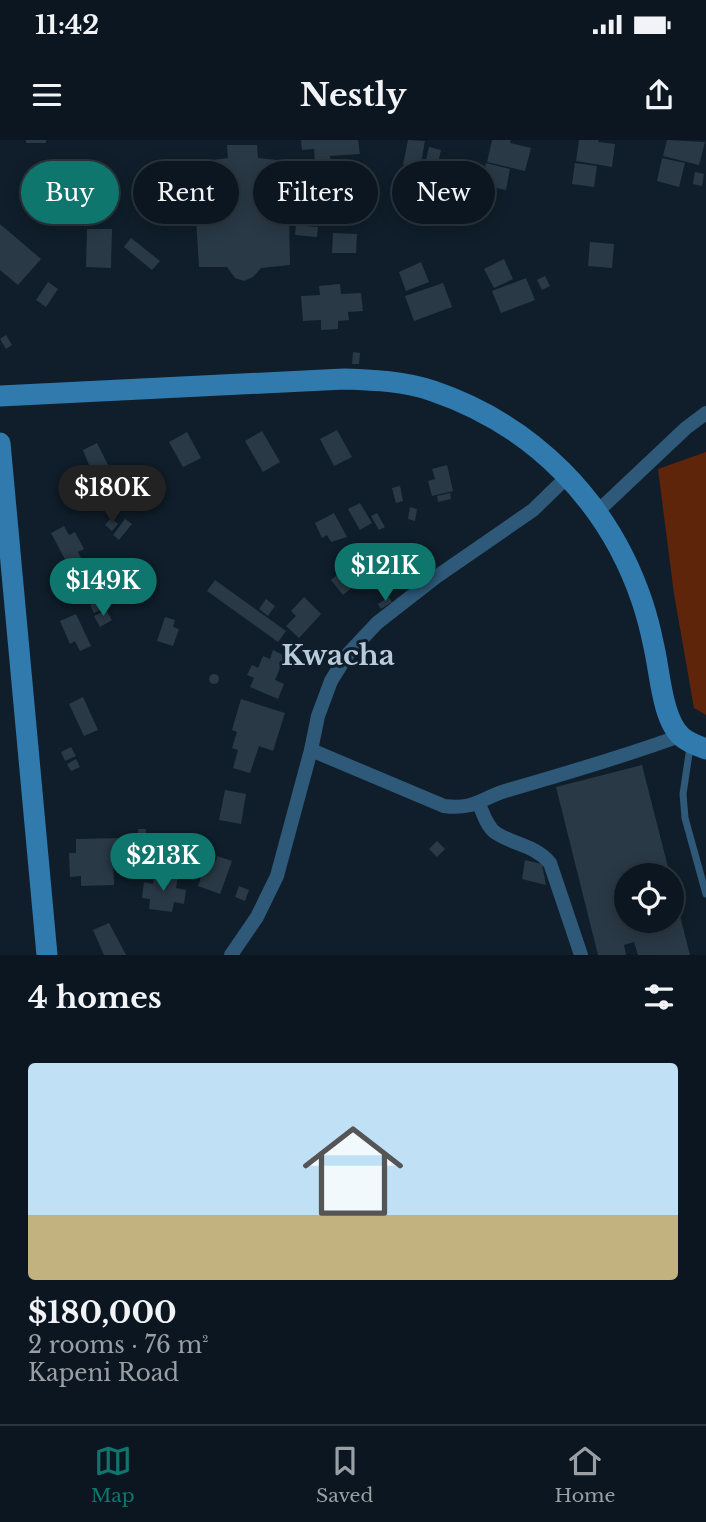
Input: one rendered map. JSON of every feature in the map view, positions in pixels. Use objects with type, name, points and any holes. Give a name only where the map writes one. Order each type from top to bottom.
[{"type":"main road","points":[[0,397],[344,379],[398,383],[431,390],[489,415],[545,454],[598,511],[617,543],[642,603],[667,711],[692,743]]},
{"type":"main road","points":[[0,443],[47,955]]},
{"type":"street","points":[[598,511],[686,428],[706,413]]},
{"type":"street","points":[[231,955],[257,917],[277,876],[312,750],[318,716],[331,681],[347,655],[377,622],[533,510],[568,476]]},
{"type":"street","points":[[312,750],[444,806],[459,808],[479,804],[499,793],[611,760],[692,743]]},
{"type":"street","points":[[479,804],[496,833],[542,852],[550,863],[581,955]]},
{"type":"lane","points":[[692,743],[683,794],[685,818],[706,894]]},
{"type":"shaded area","points":[[706,452],[706,715],[694,708],[674,594],[658,469]]},
{"type":"building","points":[[26,140],[46,140],[46,143],[26,143]]},
{"type":"building","points":[[301,140],[358,140],[360,154],[330,156],[331,161],[315,161],[314,149],[302,150]]},
{"type":"building","points":[[408,140],[425,141],[421,161],[404,161]]},
{"type":"building","points":[[492,140],[511,140],[510,143],[531,148],[525,171],[487,161]]},
{"type":"building","points":[[579,140],[599,140],[598,142],[615,144],[612,167],[576,161]]},
{"type":"building","points":[[667,140],[705,142],[699,165],[663,156]]},
{"type":"building","points":[[227,145],[257,145],[258,158],[277,160],[253,161],[253,224],[289,224],[290,265],[261,268],[253,277],[244,281],[235,278],[227,267],[199,267],[196,224],[239,224],[239,161],[204,161],[228,158]]},
{"type":"building","points":[[429,147],[441,150],[438,161],[426,161]]},
{"type":"building","points":[[662,158],[685,163],[679,187],[657,181]]},
{"type":"building","points":[[575,163],[597,166],[594,187],[572,184]]},
{"type":"building","points":[[495,165],[510,169],[506,190],[495,188]]},
{"type":"building","points":[[695,172],[704,174],[702,186],[693,184]]},
{"type":"building","points":[[0,224],[41,259],[18,285],[0,270]]},
{"type":"building","points":[[296,225],[318,227],[317,237],[295,235]]},
{"type":"building","points":[[87,229],[112,229],[111,268],[86,267]]},
{"type":"building","points":[[333,233],[357,234],[356,253],[332,253]]},
{"type":"building","points":[[131,238],[160,261],[152,270],[124,247]]},
{"type":"building","points":[[590,242],[614,244],[612,268],[588,266]]},
{"type":"building","points":[[504,259],[513,279],[494,288],[484,269]]},
{"type":"building","points":[[421,262],[429,282],[406,291],[399,272]]},
{"type":"building","points":[[545,276],[550,286],[542,290],[537,280]]},
{"type":"building","points":[[526,278],[535,300],[501,313],[492,291]]},
{"type":"building","points":[[48,282],[58,289],[46,307],[36,300]]},
{"type":"building","points":[[443,283],[452,307],[414,321],[405,296]]},
{"type":"building","points":[[340,284],[341,294],[361,293],[363,311],[348,312],[349,320],[338,321],[338,329],[321,330],[321,320],[303,321],[301,296],[320,295],[319,286]]},
{"type":"building","points":[[6,335],[12,345],[6,349],[0,339]]},
{"type":"building","points":[[353,352],[360,353],[359,364],[352,364]]},
{"type":"building","points":[[337,430],[352,457],[334,466],[320,439]]},
{"type":"building","points":[[262,431],[280,462],[263,472],[245,441]]},
{"type":"building","points":[[187,432],[201,458],[183,467],[169,442]]},
{"type":"building","points":[[97,443],[115,479],[104,485],[100,477],[95,480],[83,450]]},
{"type":"building","points":[[447,465],[453,491],[432,496],[428,481],[435,479],[432,469]]},
{"type":"building","points":[[400,486],[403,501],[396,503],[392,488]]},
{"type":"building","points":[[450,493],[451,499],[438,502],[437,496]]},
{"type":"building","points":[[360,503],[372,523],[360,530],[348,509]]},
{"type":"building","points":[[410,507],[417,509],[415,521],[408,519]]},
{"type":"building","points":[[334,513],[347,537],[331,542],[327,535],[322,538],[315,523]]},
{"type":"building","points":[[377,513],[385,527],[379,530],[371,516]]},
{"type":"building","points":[[111,518],[118,524],[112,531],[105,525]]},
{"type":"building","points":[[125,519],[132,524],[119,540],[113,535]]},
{"type":"building","points":[[64,526],[69,535],[75,532],[84,549],[78,552],[81,558],[68,565],[51,533]]},
{"type":"building","points":[[361,555],[373,570],[343,595],[331,580]]},
{"type":"building","points":[[401,556],[407,566],[399,570],[394,560]]},
{"type":"building","points":[[215,580],[286,631],[278,642],[207,591]]},
{"type":"building","points":[[304,597],[321,614],[299,638],[286,626],[296,616],[291,611]]},
{"type":"building","points":[[389,597],[392,602],[381,609],[378,604]]},
{"type":"building","points":[[266,599],[275,606],[268,616],[259,609]]},
{"type":"building","points":[[100,600],[104,608],[94,613],[90,605]]},
{"type":"building","points":[[106,610],[112,620],[100,627],[94,616]]},
{"type":"building","points":[[76,614],[91,646],[80,651],[75,641],[70,644],[60,621]]},
{"type":"building","points":[[165,617],[175,620],[173,627],[179,629],[173,646],[157,641]]},
{"type":"building","points":[[273,650],[285,656],[275,680],[284,684],[278,699],[250,687],[254,678],[247,675],[252,665],[258,668],[263,656],[270,659]]},
{"type":"building","points":[[214,674],[219,679],[214,684],[209,679]]},
{"type":"building","points":[[83,697],[98,730],[84,736],[69,704]]},
{"type":"building","points":[[241,699],[285,713],[273,751],[259,746],[250,773],[233,768],[238,750],[232,748],[237,732],[232,730]]},
{"type":"building","points":[[71,747],[76,756],[65,761],[61,752]]},
{"type":"building","points":[[76,759],[80,767],[71,771],[67,764]]},
{"type":"building","points":[[642,765],[667,863],[614,863],[614,933],[684,931],[690,955],[638,955],[634,942],[624,945],[626,955],[598,955],[556,787]]},
{"type":"building","points":[[225,790],[246,794],[241,824],[219,820]]},
{"type":"building","points":[[138,829],[146,829],[145,838],[138,837]]},
{"type":"building","points":[[122,838],[123,854],[113,854],[114,885],[81,886],[81,876],[70,877],[69,853],[76,853],[76,839]]},
{"type":"building","points":[[437,841],[445,849],[437,857],[429,849]]},
{"type":"building","points":[[185,850],[216,861],[217,856],[232,861],[220,894],[198,886],[203,871],[180,863]]},
{"type":"building","points":[[525,860],[542,864],[546,885],[522,879]]},
{"type":"building","points":[[154,873],[178,877],[176,888],[186,890],[184,904],[174,902],[172,912],[149,909],[150,899],[142,898],[144,882],[153,884]]},
{"type":"building","points":[[239,886],[249,890],[245,901],[235,897]]},
{"type":"building","points":[[109,923],[126,955],[104,955],[93,930]]},
{"type":"district","name":"Kwacha","points":[[338,655]]}]
